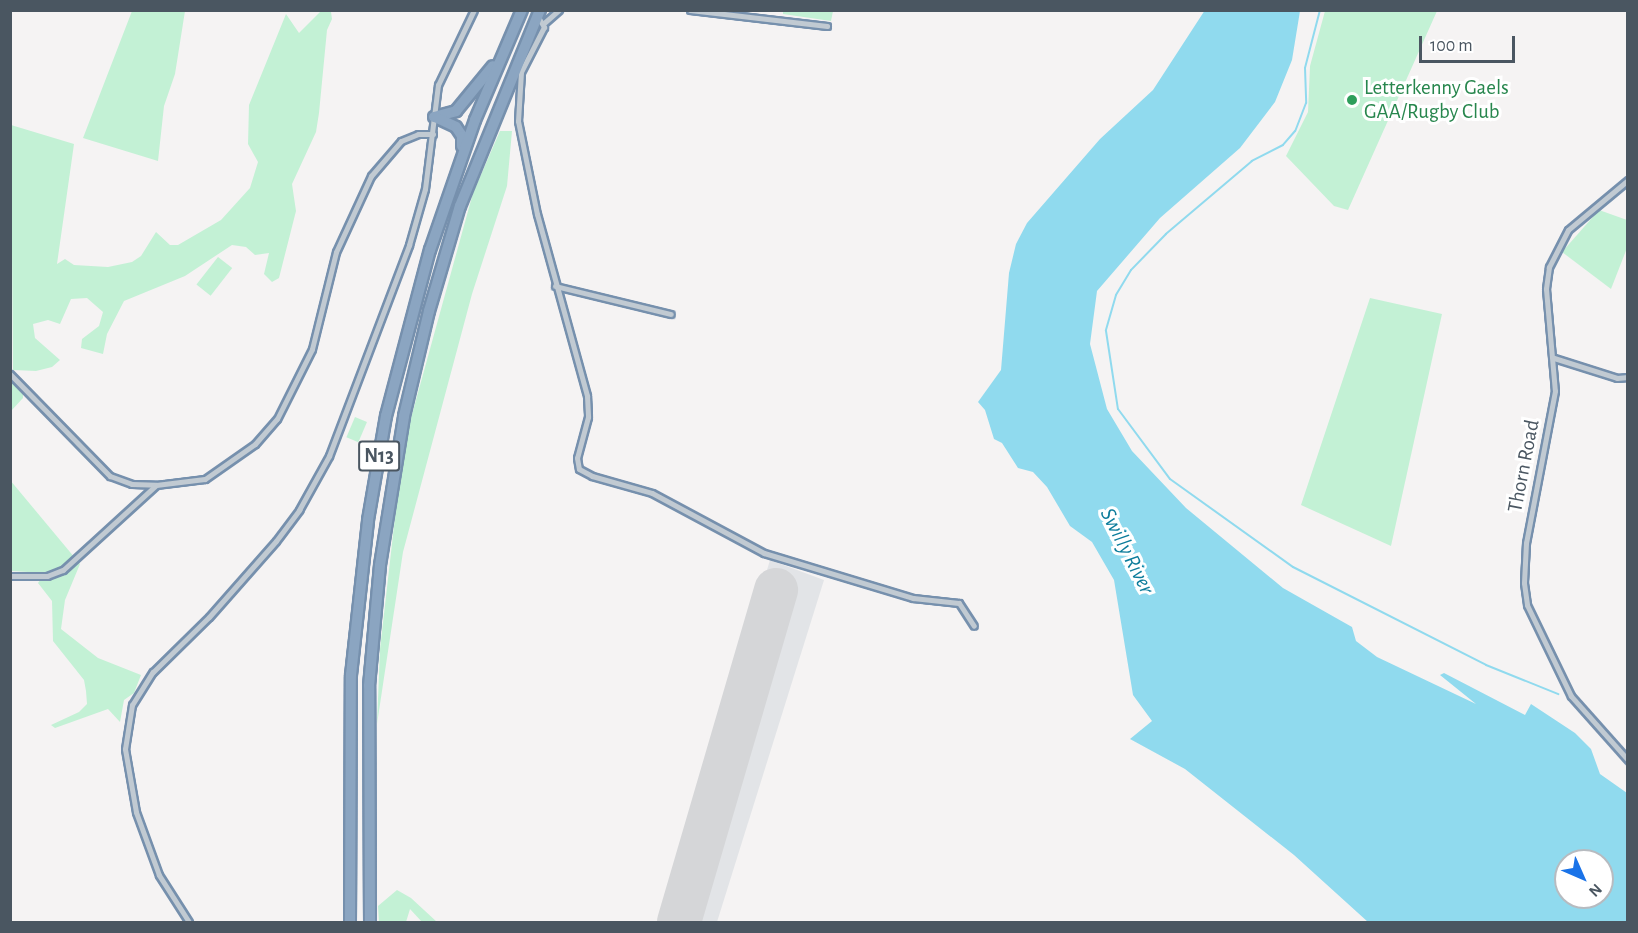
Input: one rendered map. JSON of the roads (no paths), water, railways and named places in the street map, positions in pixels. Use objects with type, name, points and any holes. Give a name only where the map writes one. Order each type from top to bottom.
[{"type":"highway","name":"N13","points":[[350,922],[351,675],[368,520],[386,416],[411,310],[461,156],[522,10]]},
{"type":"highway","name":"N13","points":[[370,922],[369,686],[379,575],[399,447],[451,233],[489,128],[540,16]]},
{"type":"highway","points":[[434,117],[456,111],[501,57]]},
{"type":"highway","points":[[434,117],[460,133],[461,156]]},
{"type":"street","points":[[189,922],[159,876],[136,812],[124,749],[132,705],[153,672],[209,617],[276,541],[324,466],[395,290],[425,189],[442,74],[474,10]]},
{"type":"street","points":[[559,10],[540,16],[521,72],[517,108],[528,176],[555,286],[588,402],[577,461],[583,472],[652,494],[764,553],[913,598],[959,603],[974,626]]},
{"type":"street","points":[[690,10],[827,26]]},
{"type":"street","points":[[10,374],[110,476],[132,484],[156,485],[205,479],[240,457],[267,431],[312,349],[336,252],[371,176],[402,141],[418,134],[433,134]]},
{"type":"street","name":"Thorn Road","points":[[1628,180],[1580,217],[1552,258],[1546,289],[1554,358],[1553,404],[1526,543],[1527,605],[1571,696],[1628,760]]},
{"type":"street","points":[[555,286],[671,314]]},
{"type":"street","points":[[1554,358],[1617,378],[1628,377]]},
{"type":"street","points":[[10,576],[47,576],[63,570],[156,485]]},
{"type":"water","name":"Swilly River","points":[[1205,10],[1300,11],[1292,60],[1275,102],[1240,148],[1160,218],[1097,291],[1090,344],[1107,409],[1132,451],[1186,508],[1283,588],[1352,627],[1356,641],[1377,657],[1476,704],[1440,675],[1444,673],[1525,715],[1531,704],[1575,733],[1591,749],[1600,774],[1627,793],[1627,922],[1368,922],[1294,855],[1185,769],[1130,739],[1152,721],[1133,695],[1114,580],[1092,542],[1070,526],[1047,487],[1033,472],[1018,468],[1002,443],[994,439],[985,410],[978,402],[1001,370],[1009,273],[1016,244],[1027,223],[1100,139],[1153,90]]},
{"type":"waterway","points":[[1320,10],[1305,68],[1306,103],[1295,131],[1283,145],[1252,161],[1166,234],[1131,270],[1116,295],[1106,331],[1118,409],[1170,479],[1293,567],[1486,665],[1558,694]]},
{"type":"place","name":"Letterkenny Gaels GAA/Rugby Club","points":[[1352,100]]}]
